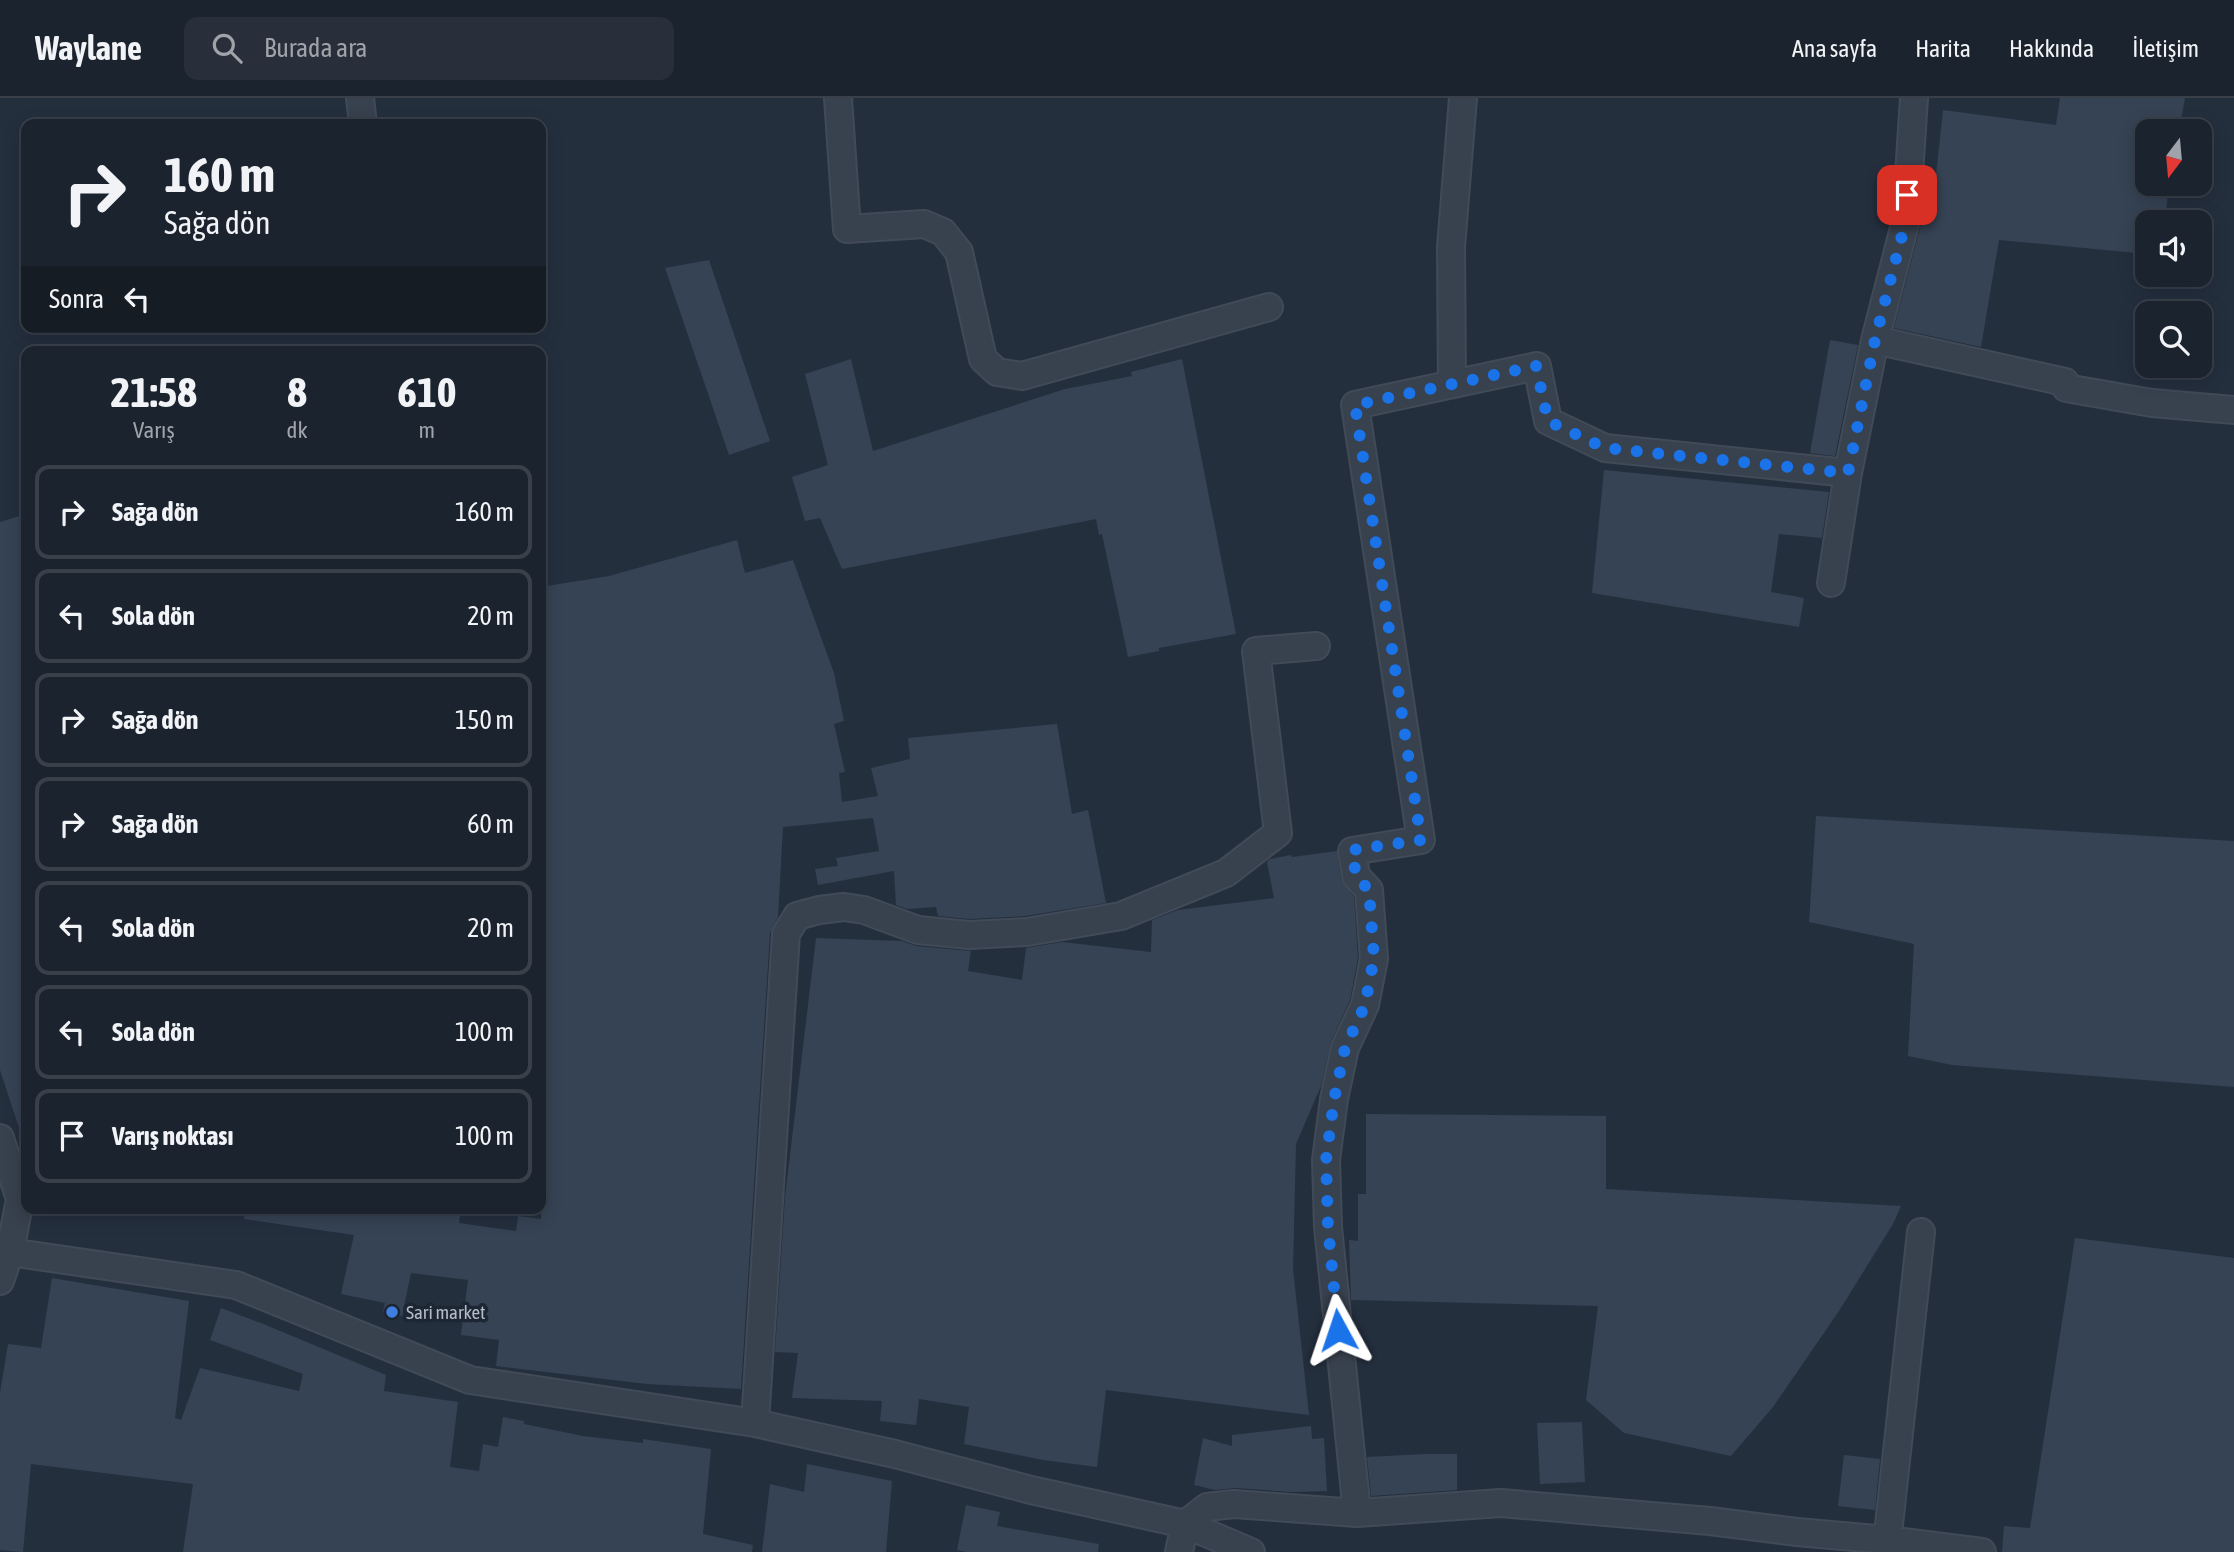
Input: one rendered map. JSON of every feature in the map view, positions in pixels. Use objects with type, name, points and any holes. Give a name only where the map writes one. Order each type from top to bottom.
[{"type":"street","points":[[360,98],[362,119]]},
{"type":"street","points":[[838,98],[848,229],[924,224],[943,232],[959,252],[983,359],[997,372],[1022,376],[1269,307]]},
{"type":"street","points":[[1452,384],[1451,247],[1463,98]]},
{"type":"street","points":[[1831,583],[1848,473],[1875,340],[1906,220],[1914,98]]},
{"type":"street","points":[[1875,340],[2065,382],[2066,388],[2152,403],[2234,410]]},
{"type":"street","points":[[1357,1513],[1328,1227],[1326,1160],[1334,1100],[1345,1048],[1365,1005],[1374,958],[1369,890],[1356,876],[1352,850],[1421,840],[1355,405],[1536,366],[1548,421],[1605,448],[1848,473]]},
{"type":"street","points":[[755,1423],[786,934],[797,916],[844,907],[864,910],[918,930],[969,935],[1027,932],[1121,916],[1226,873],[1278,833],[1256,651],[1316,646]]},
{"type":"street","points":[[0,1138],[20,1199],[10,1252],[0,1281]]},
{"type":"street","points":[[1886,1546],[1922,1232]]},
{"type":"street","points":[[10,1252],[236,1285],[470,1380],[755,1423],[895,1454],[1031,1490],[1185,1524],[1251,1552]]},
{"type":"street","points":[[1180,1552],[1185,1524],[1207,1507],[1234,1504],[1357,1513],[1501,1503],[1710,1521],[1886,1546],[1982,1552]]},
{"type":"building","points":[[2060,98],[2185,98],[2181,119],[2135,119],[2135,196],[2168,196],[2166,210],[2135,210],[2135,253],[1999,240],[1981,347],[1894,328],[1921,224],[1925,174],[1936,175],[1943,110],[2056,125]]},
{"type":"building","points":[[709,260],[770,441],[729,455],[665,268]]},
{"type":"building","points":[[1830,340],[1858,345],[1835,456],[1810,453]]},
{"type":"building","points":[[851,359],[873,451],[1065,389],[1132,376],[1131,372],[1182,359],[1236,634],[1159,648],[1159,651],[1128,657],[1102,534],[1099,535],[1096,519],[842,569],[820,518],[805,521],[792,477],[828,465],[805,374]]},
{"type":"building","points":[[1604,470],[1829,492],[1822,538],[1779,534],[1771,592],[1804,598],[1799,627],[1592,593]]},
{"type":"building","points":[[21,516],[21,1134],[0,1070],[0,522]]},
{"type":"building","points":[[737,540],[745,573],[793,560],[834,673],[844,721],[834,724],[845,772],[839,773],[842,802],[878,796],[871,768],[910,759],[908,738],[1057,724],[1072,814],[1088,810],[1106,903],[1025,916],[969,919],[938,916],[936,907],[907,909],[896,905],[894,871],[818,885],[815,869],[838,866],[836,858],[879,851],[873,818],[783,827],[778,917],[770,933],[741,1389],[647,1384],[496,1366],[499,1340],[461,1335],[468,1280],[411,1273],[402,1316],[383,1312],[385,1303],[341,1294],[354,1235],[244,1219],[244,1214],[460,1214],[459,1223],[516,1231],[518,1216],[541,1219],[541,1214],[546,1214],[546,586],[609,576]]},
{"type":"building","points":[[1816,816],[2234,841],[2234,1087],[1952,1065],[1908,1056],[1914,944],[1809,922]]},
{"type":"building","points":[[1337,851],[1341,879],[1354,897],[1358,958],[1350,1000],[1331,1042],[1321,1086],[1296,1144],[1293,1269],[1309,1415],[1106,1390],[1097,1467],[1043,1460],[964,1444],[969,1407],[919,1399],[916,1425],[880,1421],[882,1401],[792,1398],[798,1353],[775,1352],[785,1197],[816,938],[902,941],[916,946],[971,951],[968,971],[1022,980],[1026,948],[1062,942],[1151,952],[1152,920],[1178,910],[1274,898],[1267,862],[1270,859]]},
{"type":"building","points":[[1366,1114],[1606,1116],[1606,1189],[1901,1206],[1893,1224],[1839,1311],[1773,1407],[1731,1456],[1624,1433],[1586,1400],[1598,1306],[1351,1300],[1349,1240],[1358,1241],[1358,1194],[1366,1194]]},
{"type":"building","points":[[2075,1238],[2234,1258],[2234,1552],[2002,1552],[2004,1526],[2030,1528]]},
{"type":"building","points":[[52,1278],[189,1301],[175,1418],[181,1420],[200,1368],[299,1391],[303,1374],[210,1340],[221,1308],[386,1375],[384,1391],[458,1402],[450,1467],[479,1471],[483,1444],[498,1447],[503,1417],[583,1436],[643,1443],[643,1439],[711,1449],[703,1534],[753,1545],[752,1552],[183,1552],[193,1484],[31,1464],[23,1552],[0,1550],[0,1393],[8,1344],[41,1348]]},
{"type":"building","points":[[1582,1422],[1585,1482],[1540,1484],[1537,1423]]},
{"type":"building","points":[[1311,1426],[1312,1439],[1324,1438],[1327,1491],[1292,1492],[1235,1488],[1215,1490],[1194,1485],[1203,1438],[1232,1446],[1232,1435]]},
{"type":"building","points":[[1457,1454],[1457,1490],[1371,1496],[1367,1457]]},
{"type":"building","points":[[1844,1455],[1880,1459],[1875,1510],[1838,1506]]},
{"type":"building","points":[[807,1464],[892,1481],[886,1552],[762,1552],[770,1484],[804,1492]]},
{"type":"building","points":[[966,1505],[1000,1512],[997,1526],[1099,1544],[1098,1552],[957,1550]]},
{"type":"place","name":"Sari market","points":[[392,1312]]},
{"type":"route","points":[[1338,1330],[1328,1227],[1326,1160],[1334,1100],[1345,1048],[1365,1005],[1374,958],[1369,890],[1356,876],[1352,850],[1421,840],[1355,405],[1536,366],[1548,421],[1605,448],[1848,473],[1875,340],[1906,220],[1907,195]]}]
